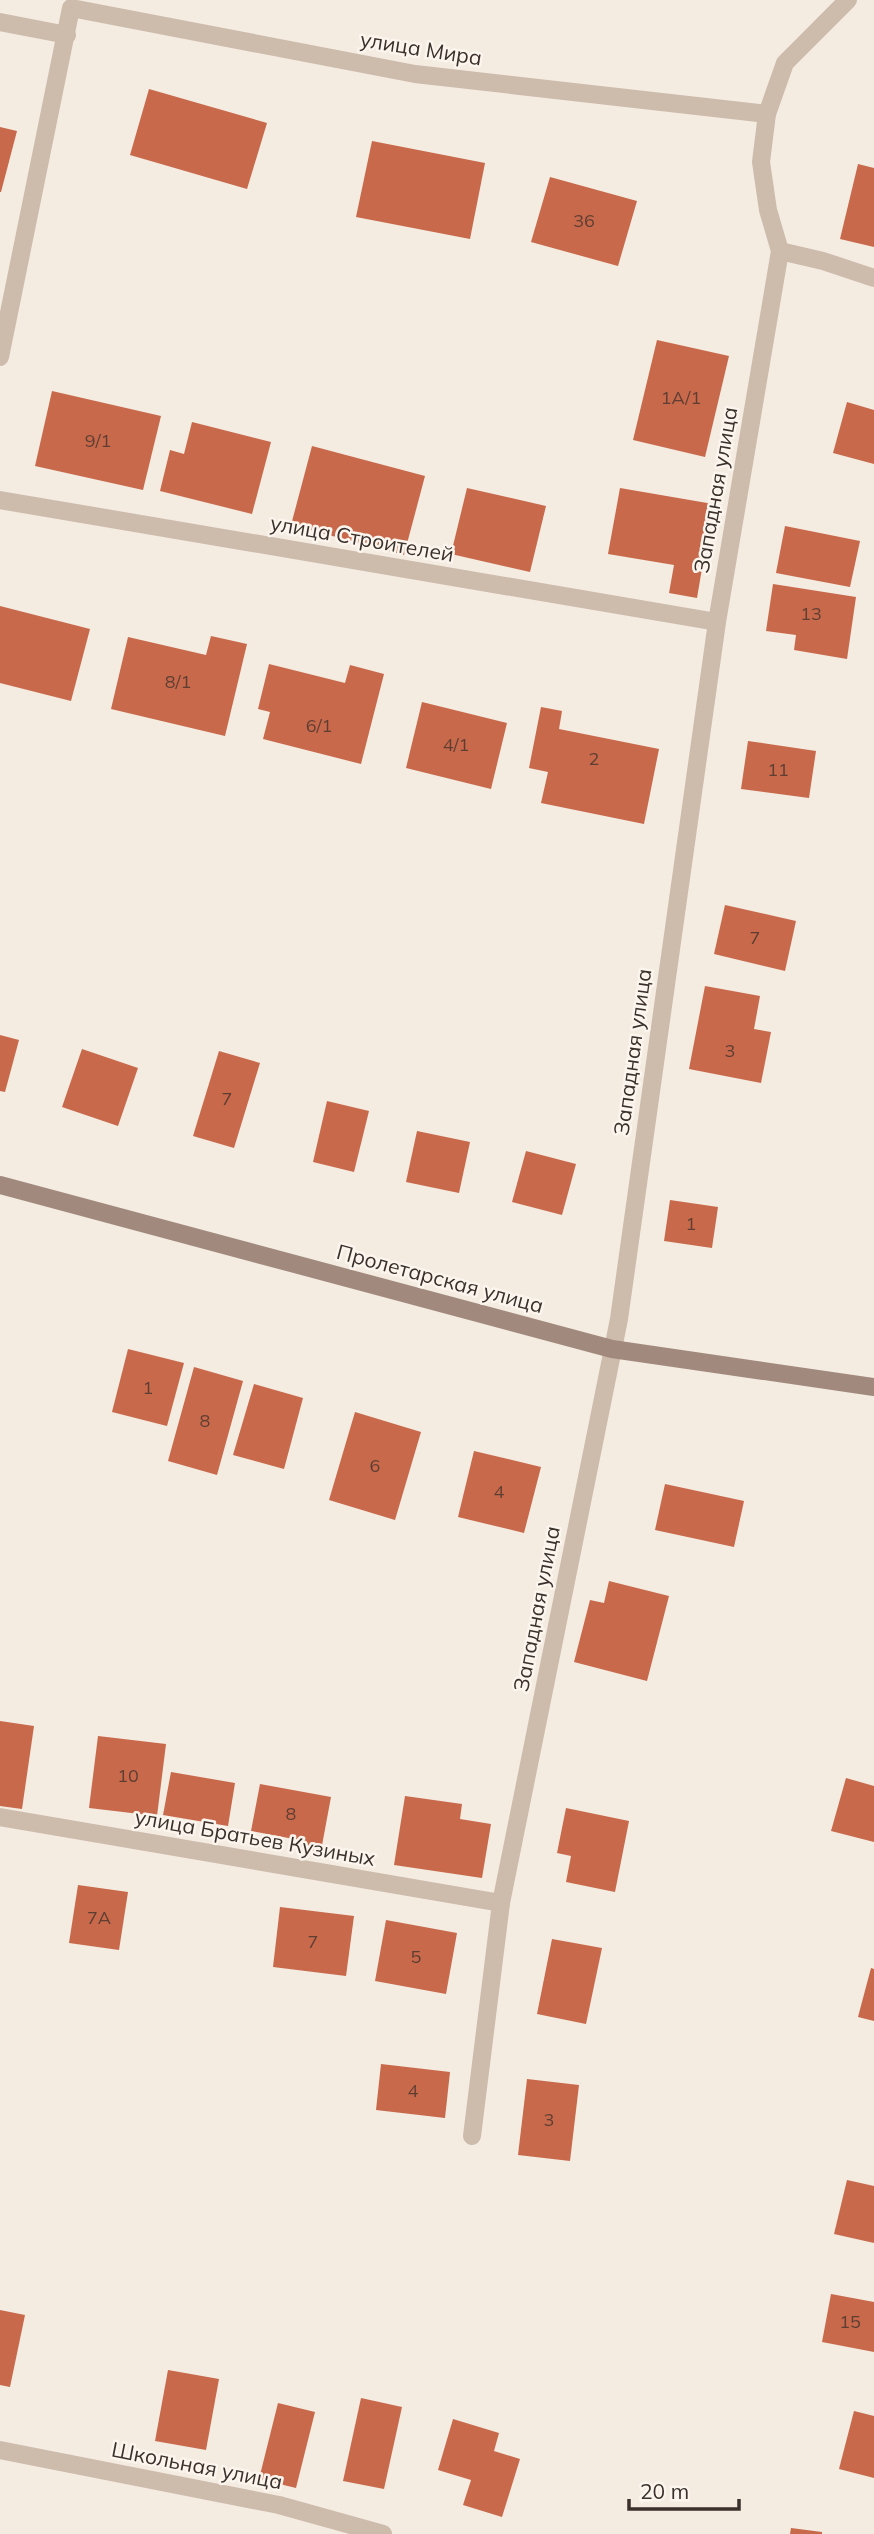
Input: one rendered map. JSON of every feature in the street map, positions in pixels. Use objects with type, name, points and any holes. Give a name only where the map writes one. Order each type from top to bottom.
[{"type":"street","name":"Западная улица","points":[[472,2136],[501,1903],[619,1319],[717,622],[780,251],[768,210],[761,162],[767,114],[785,63],[848,0]]},
{"type":"street","name":"улица Мира","points":[[67,35],[71,9],[415,74],[767,114]]},
{"type":"street","points":[[0,22],[67,35],[0,357]]},
{"type":"street","points":[[780,251],[823,261],[874,278]]},
{"type":"street","name":"улица Строителей","points":[[0,500],[717,622]]},
{"type":"street","name":"Пролетарская улица","points":[[0,1185],[612,1349],[874,1387]]},
{"type":"street","name":"улица Братьев Кузиных","points":[[0,1817],[501,1903]]},
{"type":"street","name":"Школьная улица","points":[[0,2450],[279,2505],[383,2534]]},
{"type":"building","points":[[149,89],[267,123],[247,189],[130,155]]},
{"type":"building","points":[[0,127],[17,131],[1,192],[0,192]]},
{"type":"building","points":[[372,141],[485,163],[470,239],[356,217]]},
{"type":"building","points":[[858,164],[874,168],[874,247],[840,239]]},
{"type":"building","points":[[550,177],[637,201],[618,266],[531,242]]},
{"type":"building","points":[[657,340],[729,356],[705,457],[633,440]]},
{"type":"building","points":[[52,391],[161,416],[143,490],[35,466]]},
{"type":"building","points":[[847,402],[874,410],[874,464],[833,453]]},
{"type":"building","points":[[192,422],[271,442],[252,514],[160,491],[170,450],[184,454]]},
{"type":"building","points":[[312,446],[425,476],[404,555],[291,525]]},
{"type":"building","points":[[467,488],[546,506],[530,572],[451,554]]},
{"type":"building","points":[[620,488],[713,504],[697,598],[669,593],[674,565],[608,554]]},
{"type":"building","points":[[785,526],[860,541],[850,587],[776,573]]},
{"type":"building","points":[[773,584],[856,597],[847,659],[794,650],[796,635],[766,631]]},
{"type":"building","points":[[0,606],[90,629],[71,701],[0,683]]},
{"type":"building","points":[[211,636],[247,644],[225,736],[111,709],[128,637],[206,655]]},
{"type":"building","points":[[269,664],[345,683],[350,665],[384,674],[361,764],[263,739],[270,712],[258,709]]},
{"type":"building","points":[[422,702],[507,723],[491,789],[406,768]]},
{"type":"building","points":[[541,707],[562,711],[559,729],[659,749],[644,824],[541,803],[548,772],[529,768]]},
{"type":"building","points":[[748,741],[816,751],[809,798],[741,789]]},
{"type":"building","points":[[725,905],[796,921],[785,971],[714,954]]},
{"type":"building","points":[[705,986],[760,996],[754,1029],[771,1032],[761,1083],[689,1069]]},
{"type":"building","points":[[0,1035],[19,1040],[5,1092],[0,1091]]},
{"type":"building","points":[[82,1049],[138,1068],[118,1126],[62,1107]]},
{"type":"building","points":[[219,1051],[260,1063],[234,1148],[193,1136]]},
{"type":"building","points":[[327,1101],[369,1111],[354,1172],[313,1162]]},
{"type":"building","points":[[417,1131],[470,1142],[459,1193],[406,1182]]},
{"type":"building","points":[[526,1151],[576,1164],[562,1215],[512,1202]]},
{"type":"building","points":[[670,1200],[718,1207],[712,1248],[664,1241]]},
{"type":"building","points":[[128,1349],[184,1363],[167,1426],[112,1412]]},
{"type":"building","points":[[194,1367],[243,1381],[217,1475],[168,1461]]},
{"type":"building","points":[[254,1384],[303,1398],[284,1469],[233,1455]]},
{"type":"building","points":[[355,1412],[421,1432],[395,1520],[329,1500]]},
{"type":"building","points":[[474,1451],[541,1467],[524,1533],[458,1517]]},
{"type":"building","points":[[665,1484],[744,1501],[734,1547],[655,1530]]},
{"type":"building","points":[[609,1581],[669,1596],[647,1681],[574,1662],[590,1600],[604,1603]]},
{"type":"building","points":[[0,1721],[34,1726],[22,1809],[0,1806]]},
{"type":"building","points":[[98,1736],[166,1744],[157,1816],[89,1808]]},
{"type":"building","points":[[171,1772],[235,1783],[228,1826],[163,1815]]},
{"type":"building","points":[[846,1778],[874,1786],[874,1842],[831,1831]]},
{"type":"building","points":[[260,1784],[331,1797],[320,1856],[297,1852],[299,1840],[251,1831]]},
{"type":"building","points":[[405,1796],[462,1804],[460,1819],[491,1824],[482,1878],[394,1865]]},
{"type":"building","points":[[566,1808],[629,1821],[615,1892],[566,1882],[571,1856],[557,1853]]},
{"type":"building","points":[[78,1885],[128,1892],[119,1950],[69,1943]]},
{"type":"building","points":[[280,1907],[354,1916],[346,1976],[273,1967]]},
{"type":"building","points":[[386,1920],[457,1933],[446,1994],[375,1981]]},
{"type":"building","points":[[552,1939],[602,1948],[586,2024],[537,2014]]},
{"type":"building","points":[[871,1968],[874,1969],[874,2021],[858,2017]]},
{"type":"building","points":[[381,2064],[450,2072],[445,2118],[376,2110]]},
{"type":"building","points":[[527,2079],[579,2085],[570,2161],[518,2155]]},
{"type":"building","points":[[847,2180],[874,2186],[874,2243],[834,2234]]},
{"type":"building","points":[[831,2294],[874,2302],[874,2352],[822,2342]]},
{"type":"building","points":[[0,2310],[25,2315],[10,2387],[0,2385]]},
{"type":"building","points":[[168,2370],[219,2379],[206,2450],[155,2441]]},
{"type":"building","points":[[361,2398],[402,2407],[384,2489],[343,2481]]},
{"type":"building","points":[[278,2403],[315,2412],[296,2488],[259,2479]]},
{"type":"building","points":[[854,2411],[874,2416],[874,2478],[839,2469]]},
{"type":"building","points":[[453,2419],[499,2433],[494,2451],[520,2459],[502,2517],[463,2505],[471,2480],[438,2470]]},
{"type":"building","points":[[791,2528],[822,2532],[822,2534],[790,2534]]}]
